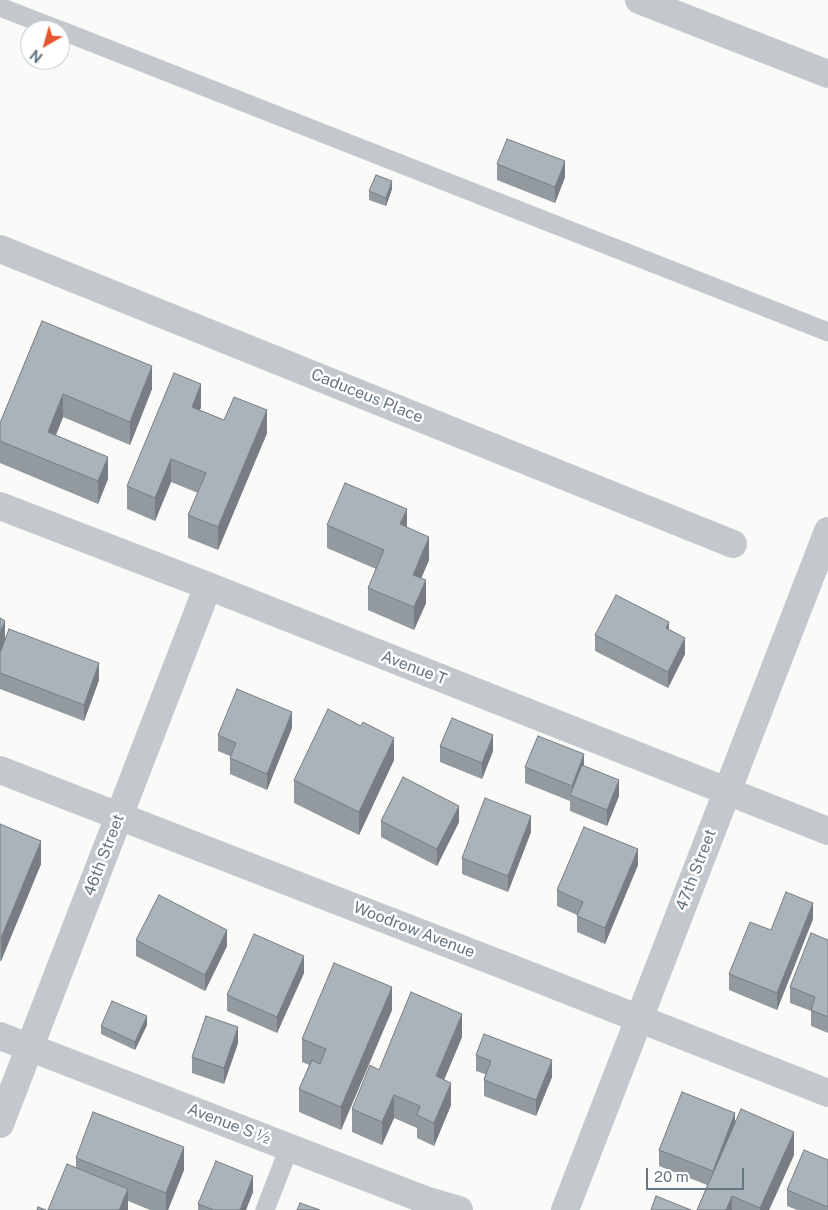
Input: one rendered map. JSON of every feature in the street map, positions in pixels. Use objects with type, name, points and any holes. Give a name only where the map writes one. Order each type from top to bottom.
[{"type":"street","points":[[639,0],[828,74]]},
{"type":"street","name":"Caduceus Place","points":[[0,249],[733,544]]},
{"type":"street","name":"Avenue T","points":[[0,506],[208,586],[828,832]]},
{"type":"street","name":"47th Street","points":[[565,1210],[727,791],[820,574],[828,531]]},
{"type":"street","name":"46th Street","points":[[0,1124],[208,586]]},
{"type":"street","name":"Woodrow Avenue","points":[[0,770],[638,1018],[828,1094]]},
{"type":"street","name":"Avenue S ½","points":[[0,1036],[428,1201],[459,1210]]},
{"type":"lane","points":[[0,7],[34,20]]},
{"type":"lane","points":[[70,34],[828,332]]},
{"type":"lane","points":[[265,1210],[289,1148]]},
{"type":"building","points":[[507,139],[565,161],[555,187],[497,164]]},
{"type":"building","points":[[376,175],[392,181],[386,198],[369,191]]},
{"type":"building","points":[[42,321],[152,366],[130,422],[63,394],[48,432],[108,457],[98,481],[0,441],[0,423]]},
{"type":"building","points":[[174,373],[201,384],[192,407],[224,420],[234,397],[267,410],[218,527],[188,515],[206,473],[171,459],[155,498],[127,486]]},
{"type":"building","points":[[345,483],[407,509],[400,524],[429,537],[413,575],[426,580],[414,607],[368,588],[384,550],[327,525]]},
{"type":"building","points":[[616,595],[669,622],[666,628],[685,638],[668,672],[595,635]]},
{"type":"building","points":[[0,618],[5,621],[0,633]]},
{"type":"building","points":[[9,629],[99,663],[84,705],[0,673],[0,653]]},
{"type":"building","points":[[237,689],[292,712],[267,774],[230,758],[236,743],[218,735]]},
{"type":"building","points":[[328,709],[361,726],[363,722],[394,738],[359,812],[294,780]]},
{"type":"building","points":[[452,718],[493,735],[482,763],[440,746]]},
{"type":"building","points":[[538,736],[584,754],[572,786],[525,767]]},
{"type":"building","points":[[582,765],[619,780],[607,810],[570,795]]},
{"type":"building","points":[[403,777],[459,806],[437,849],[381,821]]},
{"type":"building","points":[[485,798],[531,816],[508,876],[462,858]]},
{"type":"building","points":[[0,824],[41,841],[1,938],[0,938]]},
{"type":"building","points":[[584,827],[638,849],[605,928],[577,916],[583,902],[557,890]]},
{"type":"building","points":[[786,892],[813,903],[777,993],[729,974],[750,922],[771,930]]},
{"type":"building","points":[[159,895],[227,930],[205,975],[136,940]]},
{"type":"building","points":[[811,933],[828,940],[828,1017],[811,1010],[815,997],[790,987]]},
{"type":"building","points":[[254,934],[304,956],[277,1017],[227,995]]},
{"type":"building","points":[[334,963],[392,987],[341,1107],[299,1089],[312,1060],[320,1064],[326,1049],[302,1039]]},
{"type":"building","points":[[411,992],[462,1014],[436,1076],[451,1083],[434,1123],[417,1115],[420,1106],[394,1095],[382,1122],[352,1109],[370,1065],[379,1070]]},
{"type":"building","points":[[112,1001],[147,1016],[135,1042],[101,1026]]},
{"type":"building","points":[[206,1016],[238,1027],[224,1068],[192,1057]]},
{"type":"building","points":[[484,1034],[552,1060],[536,1100],[484,1080],[491,1061],[476,1055]]},
{"type":"building","points":[[682,1092],[735,1113],[713,1171],[659,1150]]},
{"type":"building","points":[[741,1109],[794,1132],[760,1208],[732,1196],[726,1210],[697,1210]]},
{"type":"building","points":[[93,1112],[184,1147],[166,1193],[76,1158]]},
{"type":"building","points":[[804,1150],[828,1160],[828,1207],[787,1190]]},
{"type":"building","points":[[216,1161],[253,1176],[240,1210],[214,1210],[198,1204]]},
{"type":"building","points":[[67,1164],[128,1189],[119,1210],[48,1210]]},
{"type":"building","points":[[656,1196],[691,1210],[651,1210]]},
{"type":"building","points":[[300,1203],[320,1210],[297,1210]]}]
